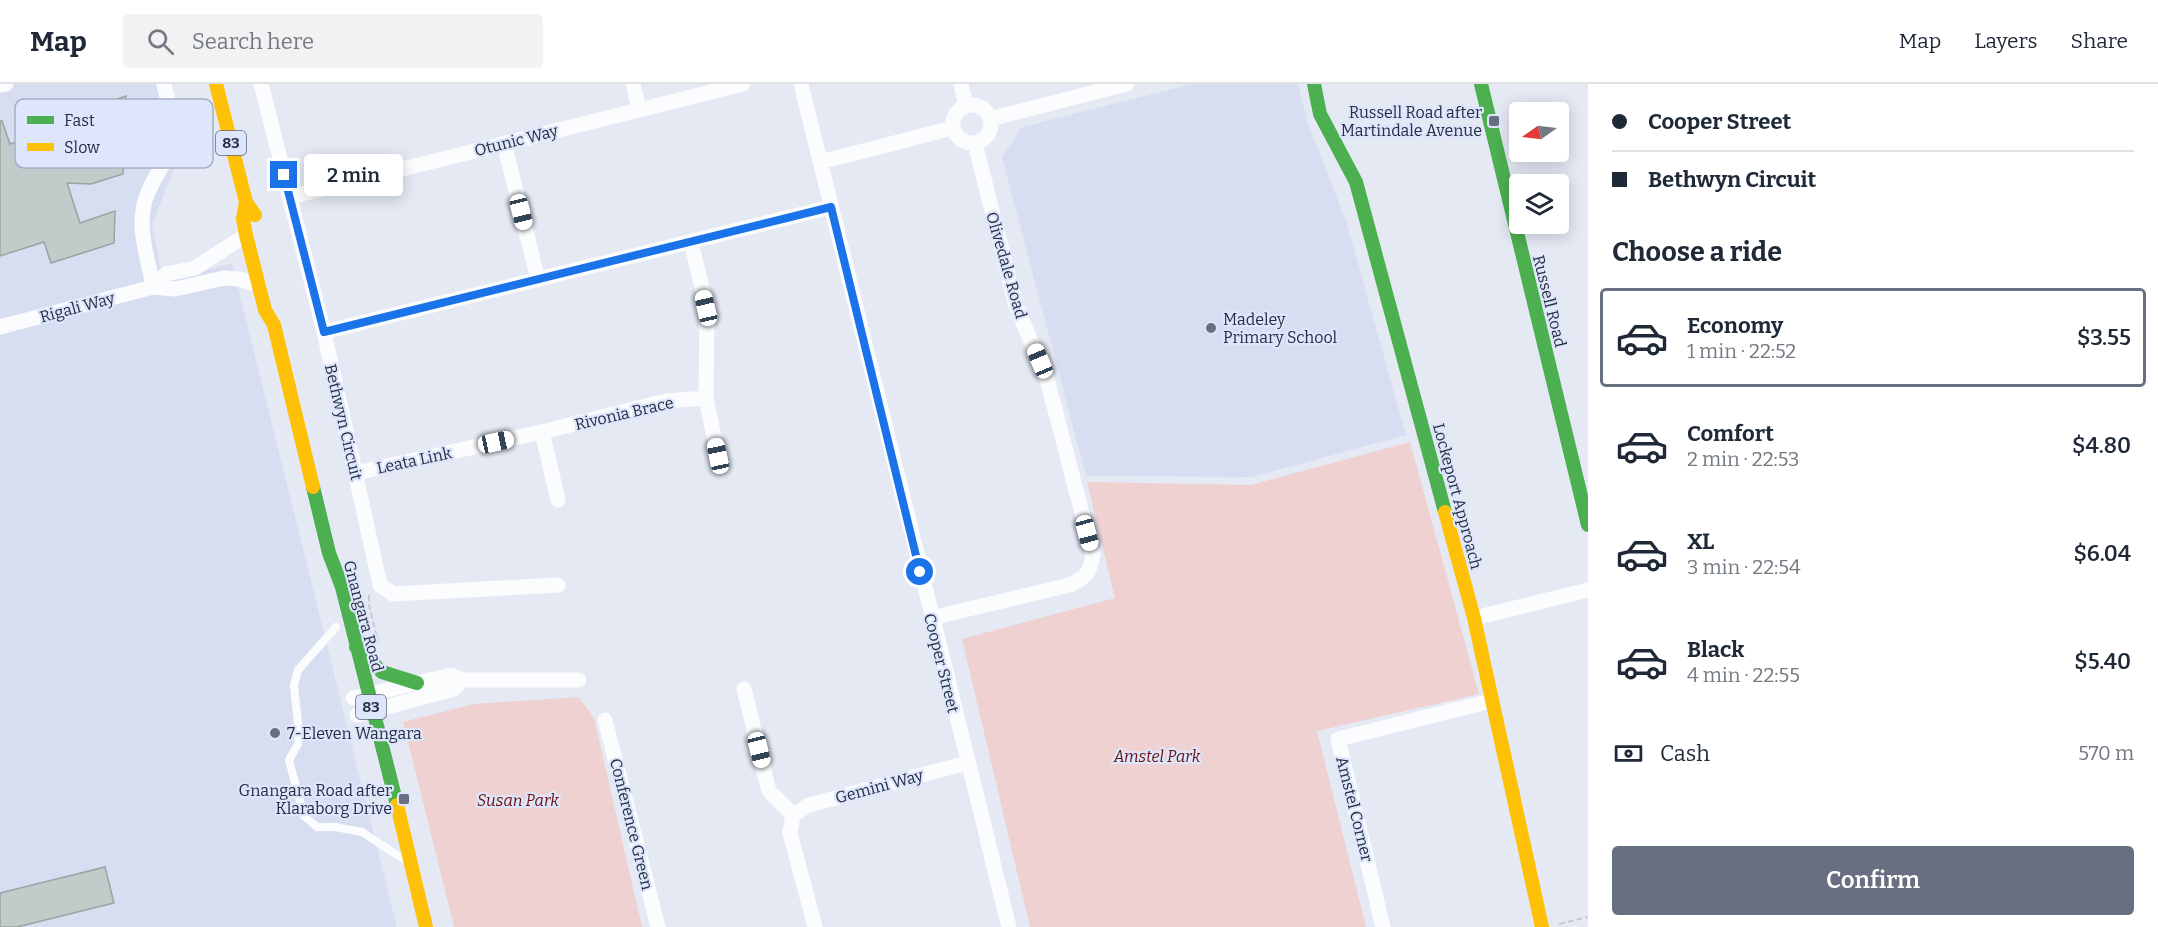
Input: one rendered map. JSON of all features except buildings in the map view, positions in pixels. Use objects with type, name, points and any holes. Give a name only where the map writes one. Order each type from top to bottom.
[{"type":"street","points":[[0,86],[6,84]]},
{"type":"street","points":[[164,84],[167,99]]},
{"type":"street","name":"Gnangara Road","points":[[216,84],[246,202],[255,214],[277,306],[274,325]]},
{"type":"street","name":"Bethwyn Circuit","points":[[261,84],[324,332],[380,585],[393,594],[558,585]]},
{"type":"street","points":[[633,84],[639,109]]},
{"type":"street","name":"Otunic Way","points":[[290,197],[742,84]]},
{"type":"street","name":"Cooper Street","points":[[801,84],[1009,927]]},
{"type":"street","points":[[961,84],[966,106]]},
{"type":"street","points":[[990,119],[1127,84]]},
{"type":"street","name":"Lockeport Approach","points":[[1314,84],[1320,114],[1356,182],[1474,618],[1491,700],[1548,926]]},
{"type":"street","name":"Russell Road","points":[[1481,84],[1583,485],[1588,525]]},
{"type":"street","points":[[966,106],[985,110],[990,119],[989,132],[975,143],[962,140],[953,128],[955,115],[958,110],[966,106]]},
{"type":"street","points":[[820,162],[953,128]]},
{"type":"street","points":[[504,143],[538,280]]},
{"type":"street","name":"Olivedale Road","points":[[931,618],[1070,585],[1090,570],[1093,555],[1047,379],[1017,306],[975,143]]},
{"type":"street","points":[[153,287],[142,226],[143,209],[147,191],[161,168]]},
{"type":"street","name":"Gnangara Road","points":[[246,202],[243,219],[258,285],[265,310],[274,325],[329,553],[342,587],[356,647],[359,721]]},
{"type":"street","points":[[324,332],[831,207]]},
{"type":"street","name":"Rigali Way","points":[[153,287],[166,274],[195,268],[246,235]]},
{"type":"street","points":[[691,242],[706,308],[705,398],[718,456]]},
{"type":"street","name":"Rigali Way","points":[[0,327],[153,287],[175,289],[224,278],[239,279],[258,285]]},
{"type":"street","name":"Rivonia Brace","points":[[542,432],[666,401],[705,398]]},
{"type":"street","points":[[542,432],[558,500]]},
{"type":"street","name":"Leata Link","points":[[356,473],[542,432]]},
{"type":"street","name":"Gnangara Road","points":[[329,553],[331,598]]},
{"type":"street","points":[[1474,618],[1588,590]]},
{"type":"street","name":"Gnangara Road","points":[[335,622],[341,647]]},
{"type":"street","points":[[356,647],[382,672],[417,683]]},
{"type":"street","points":[[357,694],[451,675],[463,680],[579,680]]},
{"type":"street","points":[[359,721],[372,710],[454,689],[463,680]]},
{"type":"street","points":[[744,689],[769,791],[793,815],[790,833],[815,927]]},
{"type":"street","name":"Gnangara Road","points":[[357,694],[372,710],[404,830],[426,927]]},
{"type":"street","name":"Amstel Corner","points":[[1383,927],[1338,739],[1491,700]]},
{"type":"street","name":"Conference Green","points":[[605,720],[658,927]]},
{"type":"street","name":"Gemini Way","points":[[793,815],[809,805],[967,763]]},
{"type":"street","name":"Gnangara Road","points":[[380,794],[392,835],[410,863]]},
{"type":"lane","points":[[335,622],[298,670],[294,685],[299,733],[298,744],[289,759],[304,816],[317,827],[335,827],[362,832],[410,863]]},
{"type":"path","points":[[1548,926],[1588,917]]},
{"type":"shaded area","points":[[0,84],[172,84],[175,99],[15,99],[15,168],[174,168],[152,225],[163,280],[232,264],[397,927],[0,927]]},
{"type":"shaded area","name":"Madeley Primary School","points":[[1193,84],[1298,84],[1307,121],[1346,221],[1406,435],[1252,477],[1086,476],[1002,157],[1022,127]]},
{"type":"green space","name":"Amstel Park","points":[[1410,442],[1479,694],[1317,731],[1366,927],[1030,927],[962,639],[1115,598],[1087,482],[1251,485]]},
{"type":"green space","name":"Susan Park","points":[[579,697],[594,718],[642,927],[454,927],[403,722],[474,704]]},
{"type":"traffic: fast","points":[[1314,84],[1320,114],[1356,182],[1445,512]]},
{"type":"traffic: fast","points":[[1481,84],[1588,525]]},
{"type":"traffic: fast","points":[[313,487],[329,553],[342,587],[397,805]]},
{"type":"traffic: fast","points":[[356,647],[382,672],[417,683]]},
{"type":"traffic: slow","points":[[216,84],[246,202],[255,215]]},
{"type":"traffic: slow","points":[[246,202],[243,219],[246,235],[265,310],[274,325],[313,487]]},
{"type":"traffic: slow","points":[[1445,512],[1474,618],[1542,927]]},
{"type":"traffic: slow","points":[[397,805],[426,927]]},
{"type":"place","name":"Russell Road after Martindale Avenue","points":[[1494,121]]},
{"type":"place","name":"Madeley Primary School","points":[[1211,328]]},
{"type":"place","name":"7-Eleven Wangara","points":[[275,733]]},
{"type":"place","name":"Gnangara Road after Klaraborg Drive","points":[[404,799]]},
{"type":"route","points":[[284,175],[324,332],[831,207],[920,572]]}]
